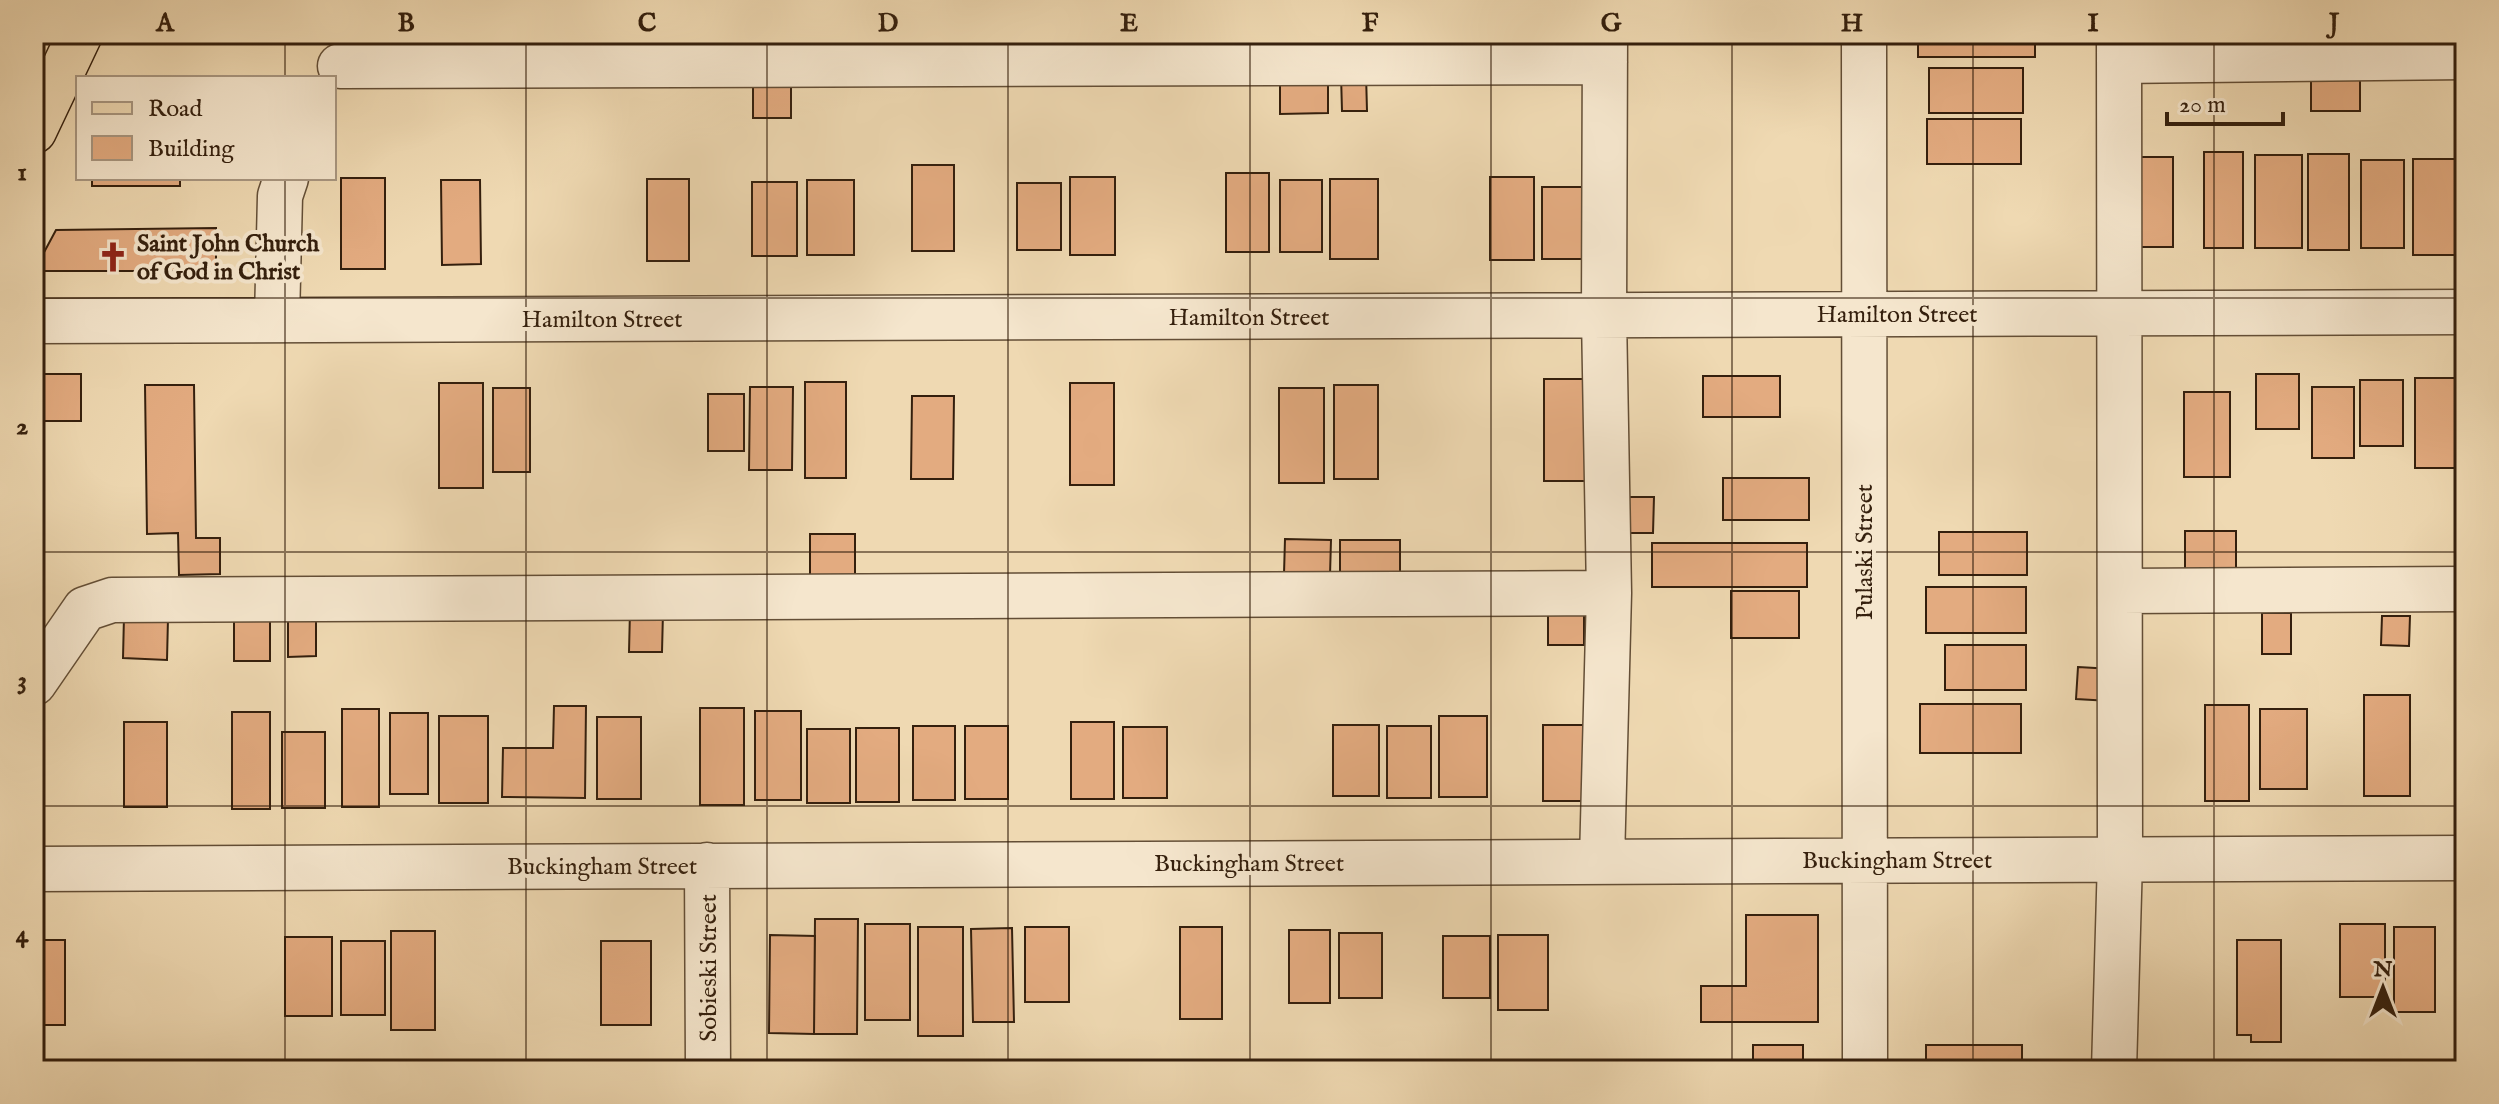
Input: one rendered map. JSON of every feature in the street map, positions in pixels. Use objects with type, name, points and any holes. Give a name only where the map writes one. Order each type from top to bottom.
[{"type":"main road","points":[[34,131],[80,34]]},
{"type":"street","name":"Pulaski Street","points":[[1864,34],[1865,1070]]},
{"type":"street","points":[[2114,1070],[2120,859],[2119,47],[2465,57]]},
{"type":"street","points":[[341,59],[1605,48],[1604,316],[1609,593],[1602,861]]},
{"type":"street","points":[[277,319],[280,196],[285,180]]},
{"type":"street","name":"Hamilton Street","points":[[34,321],[2465,312]]},
{"type":"street","points":[[2121,591],[2465,589]]},
{"type":"street","points":[[34,683],[85,609],[112,600],[1609,593]]},
{"type":"street","name":"Buckingham Street","points":[[34,869],[2465,858]]},
{"type":"street","name":"Sobieski Street","points":[[707,865],[708,1070]]},
{"type":"building","points":[[412,34],[446,34],[447,46],[413,47]]},
{"type":"building","points":[[1918,34],[2035,34],[2035,57],[1918,57]]},
{"type":"building","points":[[2134,34],[2171,34],[2171,44],[2134,44]]},
{"type":"building","points":[[1929,68],[2023,68],[2023,113],[1929,113]]},
{"type":"building","points":[[2311,68],[2360,68],[2360,111],[2311,111]]},
{"type":"building","points":[[1328,73],[1328,113],[1280,114],[1280,74]]},
{"type":"building","points":[[1366,74],[1367,111],[1342,111],[1341,75]]},
{"type":"building","points":[[753,81],[791,81],[791,118],[753,118]]},
{"type":"building","points":[[1927,119],[2021,119],[2021,164],[1927,164]]},
{"type":"building","points":[[2204,152],[2243,152],[2243,248],[2204,248]]},
{"type":"building","points":[[2308,154],[2349,154],[2349,250],[2308,250]]},
{"type":"building","points":[[2255,155],[2302,155],[2302,248],[2255,248]]},
{"type":"building","points":[[2128,157],[2173,157],[2173,247],[2128,247]]},
{"type":"building","points":[[2413,159],[2456,159],[2456,255],[2413,255]]},
{"type":"building","points":[[2361,160],[2404,160],[2404,248],[2361,248]]},
{"type":"building","points":[[912,165],[954,165],[954,251],[912,251]]},
{"type":"building","points":[[1226,173],[1269,173],[1269,252],[1226,252]]},
{"type":"building","points":[[1070,177],[1115,177],[1115,255],[1070,255]]},
{"type":"building","points":[[1490,177],[1534,177],[1534,260],[1490,260]]},
{"type":"building","points":[[341,178],[385,178],[385,269],[341,269]]},
{"type":"building","points":[[647,179],[689,179],[689,261],[647,261]]},
{"type":"building","points":[[1330,179],[1378,179],[1378,259],[1330,259]]},
{"type":"building","points":[[92,180],[180,180],[180,186],[92,186]]},
{"type":"building","points":[[441,180],[480,180],[481,264],[442,265]]},
{"type":"building","points":[[807,180],[854,180],[854,255],[807,255]]},
{"type":"building","points":[[1280,180],[1322,180],[1322,252],[1280,252]]},
{"type":"building","points":[[752,182],[797,182],[797,256],[752,256]]},
{"type":"building","points":[[1017,183],[1061,183],[1061,250],[1017,250]]},
{"type":"building","points":[[1542,187],[1585,187],[1585,259],[1542,259]]},
{"type":"building","points":[[216,228],[216,271],[34,271],[56,230]]},
{"type":"building","points":[[34,374],[81,374],[81,421],[34,421]]},
{"type":"building","points":[[2256,374],[2299,374],[2299,429],[2256,429]]},
{"type":"building","points":[[1703,376],[1780,376],[1780,417],[1703,417]]},
{"type":"building","points":[[2415,378],[2457,378],[2457,468],[2415,468]]},
{"type":"building","points":[[1544,379],[1589,379],[1589,481],[1544,481]]},
{"type":"building","points":[[2360,380],[2403,380],[2403,446],[2360,446]]},
{"type":"building","points":[[805,382],[846,382],[846,478],[805,478]]},
{"type":"building","points":[[439,383],[483,383],[483,488],[439,488]]},
{"type":"building","points":[[1070,383],[1114,383],[1114,485],[1070,485]]},
{"type":"building","points":[[145,385],[194,385],[196,538],[220,538],[220,574],[179,575],[178,533],[147,534]]},
{"type":"building","points":[[1334,385],[1378,385],[1378,479],[1334,479]]},
{"type":"building","points":[[750,387],[793,387],[792,470],[749,470]]},
{"type":"building","points":[[2312,387],[2354,387],[2354,458],[2312,458]]},
{"type":"building","points":[[493,388],[530,388],[530,472],[493,472]]},
{"type":"building","points":[[1279,388],[1324,388],[1324,483],[1279,483]]},
{"type":"building","points":[[2184,392],[2230,392],[2230,477],[2184,477]]},
{"type":"building","points":[[708,394],[744,394],[744,451],[708,451]]},
{"type":"building","points":[[912,396],[954,396],[953,479],[911,479]]},
{"type":"building","points":[[1723,478],[1809,478],[1809,520],[1723,520]]},
{"type":"building","points":[[1616,497],[1654,497],[1653,533],[1616,533]]},
{"type":"building","points":[[2185,531],[2236,531],[2236,572],[2185,572]]},
{"type":"building","points":[[1939,532],[2027,532],[2027,575],[1939,575]]},
{"type":"building","points":[[810,534],[855,534],[855,581],[810,581]]},
{"type":"building","points":[[1285,539],[1331,540],[1330,575],[1284,574]]},
{"type":"building","points":[[1340,540],[1400,540],[1400,577],[1340,577]]},
{"type":"building","points":[[1652,543],[1807,543],[1807,587],[1652,587]]},
{"type":"building","points":[[1926,587],[2026,587],[2026,633],[1926,633]]},
{"type":"building","points":[[1731,591],[1799,591],[1799,638],[1731,638]]},
{"type":"building","points":[[1548,609],[1584,609],[1584,645],[1548,645]]},
{"type":"building","points":[[630,611],[663,612],[662,652],[629,652]]},
{"type":"building","points":[[2262,613],[2291,613],[2291,654],[2262,654]]},
{"type":"building","points":[[124,616],[168,618],[167,660],[123,658]]},
{"type":"building","points":[[2382,616],[2410,616],[2409,646],[2381,645]]},
{"type":"building","points":[[316,618],[316,656],[288,657],[288,619]]},
{"type":"building","points":[[234,620],[270,620],[270,661],[234,661]]},
{"type":"building","points":[[1945,645],[2026,645],[2026,690],[1945,690]]},
{"type":"building","points":[[2078,667],[2112,669],[2110,701],[2076,699]]},
{"type":"building","points":[[2364,695],[2410,695],[2410,796],[2364,796]]},
{"type":"building","points":[[1920,704],[2021,704],[2021,753],[1920,753]]},
{"type":"building","points":[[2205,705],[2249,705],[2249,801],[2205,801]]},
{"type":"building","points":[[554,706],[586,706],[585,798],[502,797],[503,748],[553,748]]},
{"type":"building","points":[[700,708],[744,708],[744,805],[700,805]]},
{"type":"building","points":[[342,709],[379,709],[379,807],[342,807]]},
{"type":"building","points":[[2260,709],[2307,709],[2307,789],[2260,789]]},
{"type":"building","points":[[755,711],[801,711],[801,800],[755,800]]},
{"type":"building","points":[[232,712],[270,712],[270,809],[232,809]]},
{"type":"building","points":[[390,713],[428,713],[428,794],[390,794]]},
{"type":"building","points":[[439,716],[488,716],[488,803],[439,803]]},
{"type":"building","points":[[1439,716],[1487,716],[1487,797],[1439,797]]},
{"type":"building","points":[[597,717],[641,717],[641,799],[597,799]]},
{"type":"building","points":[[124,722],[167,722],[167,807],[124,807]]},
{"type":"building","points":[[1071,722],[1114,722],[1114,799],[1071,799]]},
{"type":"building","points":[[1333,725],[1379,725],[1379,796],[1333,796]]},
{"type":"building","points":[[1543,725],[1597,725],[1597,801],[1543,801]]},
{"type":"building","points":[[913,726],[955,726],[955,800],[913,800]]},
{"type":"building","points":[[965,726],[1008,726],[1008,799],[965,799]]},
{"type":"building","points":[[1387,726],[1431,726],[1431,798],[1387,798]]},
{"type":"building","points":[[1123,727],[1167,727],[1167,798],[1123,798]]},
{"type":"building","points":[[856,728],[899,728],[899,802],[856,802]]},
{"type":"building","points":[[807,729],[850,729],[850,803],[807,803]]},
{"type":"building","points":[[282,732],[325,732],[325,808],[282,808]]},
{"type":"building","points":[[1746,915],[1818,915],[1818,1022],[1701,1022],[1701,986],[1746,986]]},
{"type":"building","points":[[815,919],[858,919],[857,1034],[814,1034]]},
{"type":"building","points":[[865,924],[910,924],[910,1020],[865,1020]]},
{"type":"building","points":[[2340,924],[2385,924],[2385,997],[2340,997]]},
{"type":"building","points":[[918,927],[963,927],[963,1036],[918,1036]]},
{"type":"building","points":[[1025,927],[1069,927],[1069,1002],[1025,1002]]},
{"type":"building","points":[[1180,927],[1222,927],[1222,1019],[1180,1019]]},
{"type":"building","points":[[2394,927],[2435,927],[2435,1012],[2394,1012]]},
{"type":"building","points":[[1012,928],[1014,1022],[973,1022],[971,929]]},
{"type":"building","points":[[1289,930],[1330,930],[1330,1003],[1289,1003]]},
{"type":"building","points":[[391,931],[435,931],[435,1030],[391,1030]]},
{"type":"building","points":[[1339,933],[1382,933],[1382,998],[1339,998]]},
{"type":"building","points":[[770,935],[815,936],[814,1034],[769,1033]]},
{"type":"building","points":[[1498,935],[1548,935],[1548,1010],[1498,1010]]},
{"type":"building","points":[[1443,936],[1490,936],[1490,998],[1443,998]]},
{"type":"building","points":[[285,937],[332,937],[332,1016],[285,1016]]},
{"type":"building","points":[[34,940],[65,940],[65,1025],[34,1025]]},
{"type":"building","points":[[2237,940],[2281,940],[2281,1042],[2251,1042],[2251,1035],[2237,1035]]},
{"type":"building","points":[[341,941],[385,941],[385,1015],[341,1015]]},
{"type":"building","points":[[601,941],[651,941],[651,1025],[601,1025]]},
{"type":"building","points":[[1753,1045],[1803,1045],[1803,1070],[1753,1070]]},
{"type":"building","points":[[1926,1045],[2022,1045],[2022,1070],[1926,1070]]},
{"type":"place","name":"Saint John Church of God in Christ","points":[[113,257]]}]
